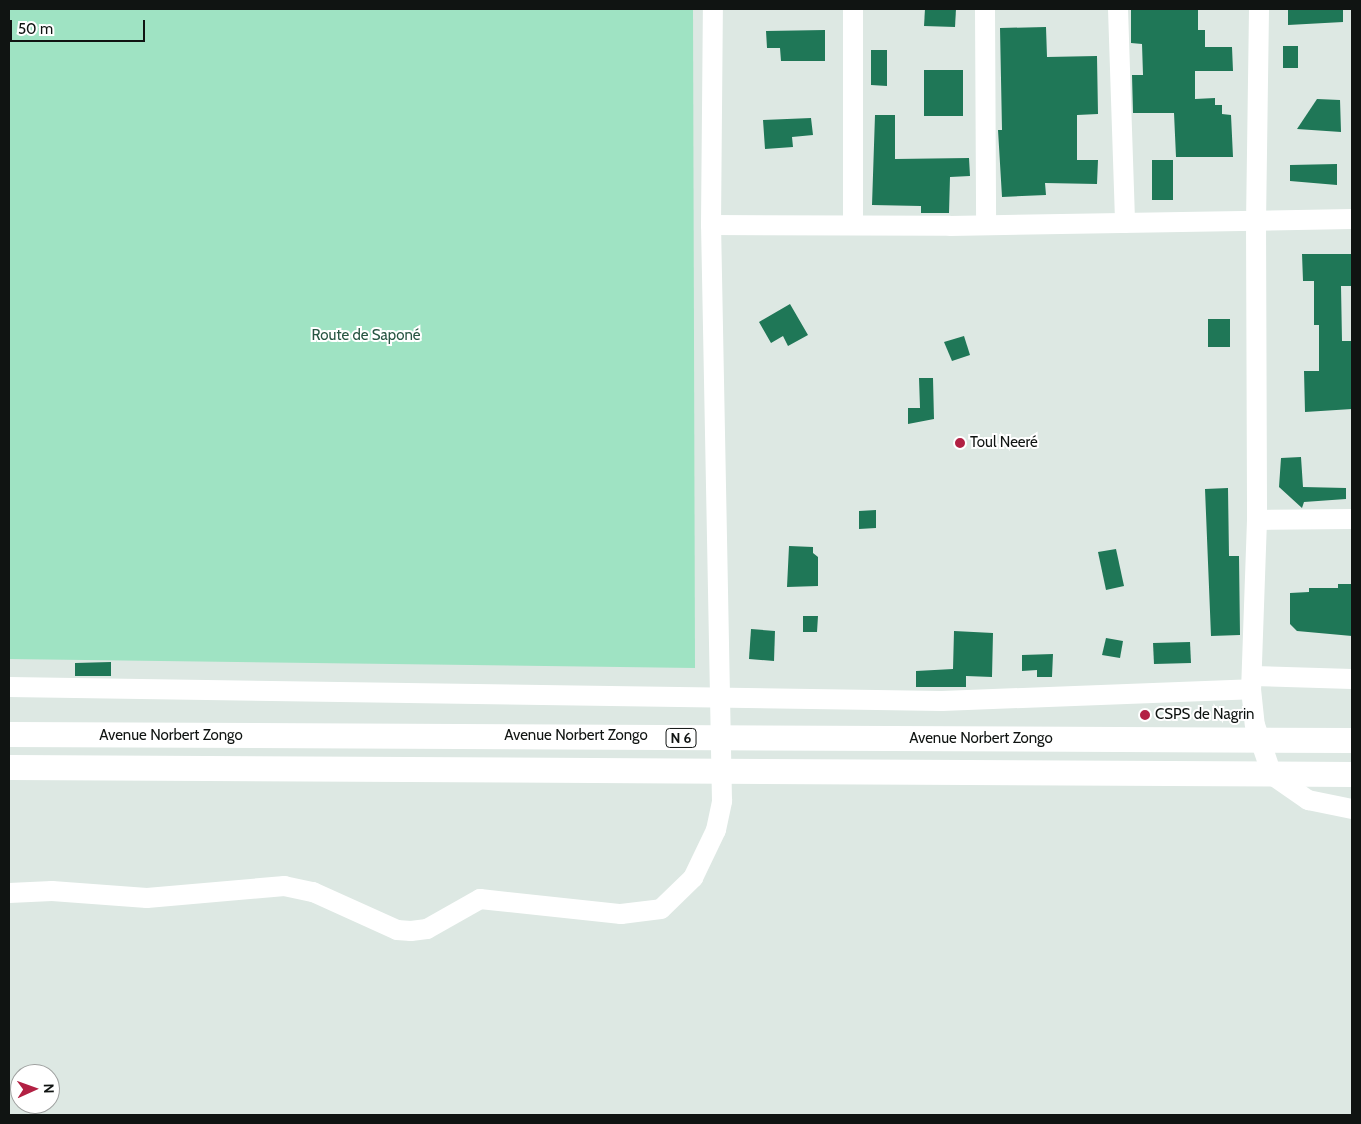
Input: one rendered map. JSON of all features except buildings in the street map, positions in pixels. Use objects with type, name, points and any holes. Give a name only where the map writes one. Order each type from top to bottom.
[{"type":"main road","name":"Avenue Norbert Zongo","points":[[9,734],[1352,740]]},
{"type":"main road","name":"N 6","points":[[9,767],[1352,774]]},
{"type":"street","points":[[9,893],[52,891],[147,898],[284,886],[313,892],[397,930],[410,931],[427,929],[480,899],[621,914],[661,909],[693,878],[716,830],[722,801],[711,225],[713,9]]},
{"type":"street","points":[[853,9],[853,225]]},
{"type":"street","points":[[984,9],[986,224]]},
{"type":"street","points":[[1118,9],[1125,223]]},
{"type":"street","points":[[1259,9],[1256,220],[1257,520],[1252,683],[1260,740],[1272,775],[1308,800],[1352,809]]},
{"type":"street","points":[[711,225],[1125,223],[1352,219]]},
{"type":"street","points":[[1257,520],[1352,520]]},
{"type":"street","points":[[9,686],[942,701],[1352,679]]},
{"type":"green space","name":"Route de Saponé","points":[[9,9],[693,9],[695,668],[9,659]]},
{"type":"place","name":"Toul Neeré","points":[[960,443]]},
{"type":"place","name":"CSPS de Nagrin","points":[[1145,715]]}]
